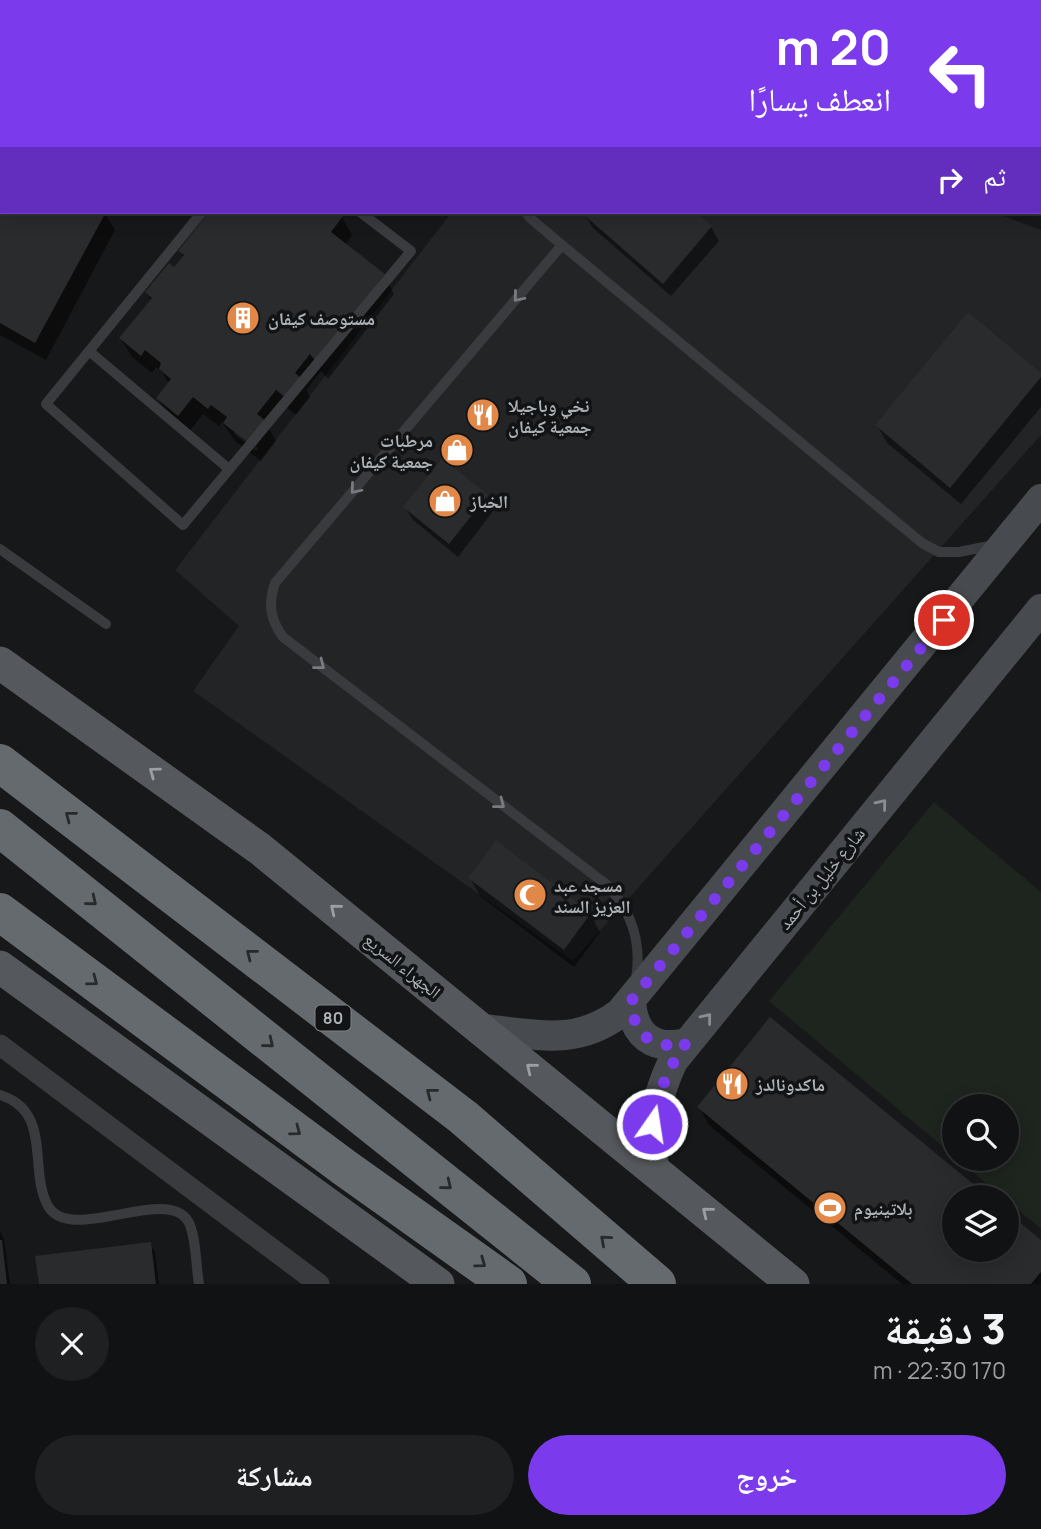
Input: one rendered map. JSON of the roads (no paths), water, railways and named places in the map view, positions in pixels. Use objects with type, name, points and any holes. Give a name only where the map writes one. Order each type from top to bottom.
[{"type":"highway","name":"80","points":[[0,763],[463,1117],[657,1284]]},
{"type":"highway","points":[[0,828],[572,1284]]},
{"type":"highway","points":[[9,919],[345,1168],[508,1284]]},
{"type":"main road","name":"الجهراء السريع","points":[[0,663],[260,849],[793,1284]]},
{"type":"main road","points":[[0,967],[438,1284]]},
{"type":"street","points":[[483,1030],[571,1036],[606,1024],[631,1001],[1041,499]]},
{"type":"street","name":"شارع خليل بن أحمد","points":[[654,1169],[652,1124],[656,1102],[673,1061],[1041,610]]},
{"type":"street","points":[[631,1001],[637,1028],[647,1038],[672,1046],[686,1043]]},
{"type":"street","points":[[0,1045],[319,1284]]},
{"type":"lane","points":[[200,214],[46,404],[183,525],[411,251],[363,214]]},
{"type":"lane","points":[[374,222],[381,214]]},
{"type":"lane","points":[[527,214],[922,542],[939,552],[1007,542]]},
{"type":"lane","points":[[562,245],[275,583],[270,606],[272,617],[283,637],[607,885],[619,898],[631,921],[638,947],[639,964],[631,1001]]},
{"type":"lane","points":[[89,351],[229,469]]},
{"type":"lane","points":[[0,549],[106,624]]},
{"type":"lane","points":[[0,1095],[15,1100],[25,1110],[37,1144],[43,1196],[57,1217],[71,1221],[148,1209],[177,1213],[187,1219],[191,1231],[199,1284]]},
{"type":"place","name":"مستوصف كيفان","points":[[243,318]]},
{"type":"place","name":"نخي وباجيلا جمعية كيفان","points":[[483,415]]},
{"type":"place","name":"مرطبات جمعية كيفان","points":[[457,450]]},
{"type":"place","name":"الخباز","points":[[445,501]]},
{"type":"place","name":"مسجد عبد العزيز السند","points":[[530,895]]},
{"type":"place","name":"ماكدونالدز","points":[[732,1084]]},
{"type":"place","name":"بلاتينيوم","points":[[830,1208]]}]
